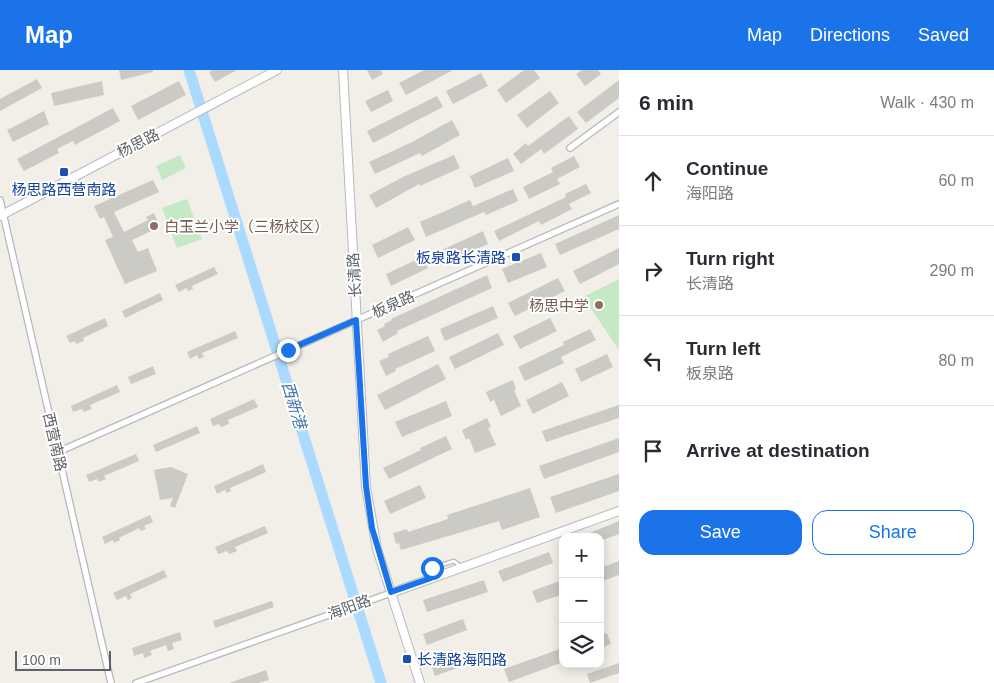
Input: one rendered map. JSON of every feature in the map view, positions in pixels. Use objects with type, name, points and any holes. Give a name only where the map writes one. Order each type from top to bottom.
[{"type":"main road","name":"杨思路","points":[[2,215],[277,70]]},
{"type":"main road","name":"长清路","points":[[343,70],[366,494],[372,528],[420,683]]},
{"type":"main road","name":"海阳路","points":[[391,592],[619,511]]},
{"type":"street","points":[[570,148],[619,112]]},
{"type":"street","name":"西营南路","points":[[0,200],[111,683]]},
{"type":"street","name":"板泉路","points":[[58,452],[619,204]]},
{"type":"street","name":"海阳路","points":[[136,683],[391,592]]},
{"type":"green space","points":[[180,155],[186,168],[162,180],[156,166]]},
{"type":"green space","points":[[187,199],[202,239],[177,248],[162,208]]},
{"type":"green space","points":[[619,279],[619,350],[583,297]]},
{"type":"building","points":[[119,70],[153,70],[153,72],[121,80]]},
{"type":"building","points":[[212,70],[237,70],[215,82],[209,72]]},
{"type":"building","points":[[367,70],[381,70],[383,74],[372,80]]},
{"type":"building","points":[[424,70],[453,70],[406,95],[399,83]]},
{"type":"building","points":[[524,70],[534,70],[540,78],[506,103],[497,90]]},
{"type":"building","points":[[582,70],[598,70],[601,74],[585,86],[576,74]]},
{"type":"building","points":[[481,73],[488,86],[453,104],[446,91]]},
{"type":"building","points":[[37,79],[42,88],[0,111],[0,99]]},
{"type":"building","points":[[619,80],[619,98],[586,123],[577,112]]},
{"type":"building","points":[[102,81],[104,95],[54,106],[51,93]]},
{"type":"building","points":[[179,81],[186,95],[138,120],[131,106]]},
{"type":"building","points":[[388,90],[393,101],[371,112],[365,101]]},
{"type":"building","points":[[550,91],[559,103],[527,128],[517,115]]},
{"type":"building","points":[[437,96],[443,107],[373,143],[367,131]]},
{"type":"building","points":[[113,108],[120,121],[75,145],[73,141],[57,149],[59,153],[24,171],[17,159]]},
{"type":"building","points":[[44,111],[49,124],[13,142],[7,130]]},
{"type":"building","points":[[569,116],[578,129],[544,154],[541,149],[521,164],[513,154],[526,143],[528,146]]},
{"type":"building","points":[[452,120],[460,135],[422,156],[420,153],[375,174],[369,162],[412,142]]},
{"type":"building","points":[[454,155],[460,168],[420,186],[419,184],[376,208],[369,195],[405,176]]},
{"type":"building","points":[[574,156],[580,167],[557,179],[560,184],[529,199],[523,187],[553,172],[551,168]]},
{"type":"building","points":[[508,158],[514,171],[475,188],[470,176]]},
{"type":"building","points":[[153,180],[159,192],[114,212],[124,232],[148,220],[146,217],[154,213],[160,227],[132,240],[138,252],[148,248],[157,271],[125,284],[105,240],[113,237],[104,217],[100,219],[94,206]]},
{"type":"building","points":[[586,184],[591,193],[569,204],[572,209],[541,225],[539,221],[499,241],[494,231],[566,197],[565,194]]},
{"type":"building","points":[[513,189],[518,201],[486,215],[484,212],[426,237],[420,222],[470,200],[473,206]]},
{"type":"building","points":[[619,215],[619,229],[560,255],[555,244]]},
{"type":"building","points":[[408,227],[415,240],[378,258],[372,245]]},
{"type":"building","points":[[483,231],[488,244],[438,266],[433,254]]},
{"type":"building","points":[[619,248],[619,264],[580,284],[573,271]]},
{"type":"building","points":[[541,253],[547,267],[508,283],[502,269]]},
{"type":"building","points":[[422,257],[428,268],[391,286],[386,274]]},
{"type":"building","points":[[214,267],[218,274],[192,286],[193,289],[188,291],[186,288],[179,292],[175,285]]},
{"type":"building","points":[[487,275],[492,288],[397,331],[398,333],[383,342],[377,330],[385,326],[384,324],[391,319]]},
{"type":"building","points":[[558,278],[565,291],[515,316],[508,303]]},
{"type":"building","points":[[160,293],[163,300],[125,318],[122,311]]},
{"type":"building","points":[[493,306],[498,318],[445,341],[440,329]]},
{"type":"building","points":[[105,318],[108,326],[83,338],[84,341],[76,344],[75,341],[70,343],[66,336]]},
{"type":"building","points":[[550,318],[557,331],[520,349],[513,336]]},
{"type":"building","points":[[590,329],[596,340],[561,357],[564,363],[525,381],[518,367],[564,345],[563,342]]},
{"type":"building","points":[[235,331],[238,338],[202,353],[204,357],[199,359],[197,355],[190,359],[187,352]]},
{"type":"building","points":[[498,333],[504,345],[455,369],[449,357]]},
{"type":"building","points":[[428,336],[435,351],[395,369],[396,371],[386,376],[379,361],[389,357],[388,354]]},
{"type":"building","points":[[607,354],[613,367],[581,382],[575,369]]},
{"type":"building","points":[[438,364],[446,379],[385,410],[377,395]]},
{"type":"building","points":[[153,366],[156,374],[131,384],[128,377]]},
{"type":"building","points":[[513,380],[516,389],[514,390],[521,406],[501,416],[494,400],[490,402],[486,392]]},
{"type":"building","points":[[562,382],[569,396],[533,414],[526,400]]},
{"type":"building","points":[[117,385],[120,392],[90,405],[92,409],[84,412],[82,409],[73,412],[71,406]]},
{"type":"building","points":[[254,399],[258,407],[228,420],[229,424],[221,427],[219,424],[213,426],[210,419]]},
{"type":"building","points":[[446,401],[452,416],[402,437],[395,422]]},
{"type":"building","points":[[619,405],[619,418],[546,442],[542,431]]},
{"type":"building","points":[[487,418],[491,427],[488,428],[496,445],[475,453],[469,438],[466,440],[462,430]]},
{"type":"building","points":[[197,426],[200,433],[156,452],[153,445]]},
{"type":"building","points":[[446,436],[452,449],[389,479],[383,468]]},
{"type":"building","points":[[619,438],[619,452],[544,479],[539,466]]},
{"type":"building","points":[[136,454],[139,461],[104,476],[106,479],[99,482],[97,479],[89,482],[86,475]]},
{"type":"building","points":[[263,464],[266,472],[230,488],[231,491],[227,493],[225,490],[217,494],[214,486]]},
{"type":"building","points":[[171,467],[188,474],[175,508],[170,506],[173,498],[160,500],[154,470]]},
{"type":"building","points":[[619,474],[619,491],[556,513],[550,497]]},
{"type":"building","points":[[420,485],[426,498],[390,514],[384,501]]},
{"type":"building","points":[[530,488],[540,517],[502,530],[499,521],[401,550],[399,543],[396,544],[393,533],[407,529],[408,532],[448,519],[447,515]]},
{"type":"building","points":[[150,515],[153,522],[144,526],[146,529],[141,531],[139,528],[119,538],[120,540],[114,543],[113,540],[105,544],[102,537]]},
{"type":"building","points":[[619,521],[619,534],[604,540],[604,533],[590,533]]},
{"type":"building","points":[[265,526],[268,533],[235,547],[237,551],[229,554],[227,551],[218,554],[215,547]]},
{"type":"building","points":[[549,552],[553,563],[503,582],[498,571]]},
{"type":"building","points":[[619,561],[619,575],[604,581],[604,567]]},
{"type":"building","points":[[164,570],[167,577],[130,594],[132,598],[128,600],[126,596],[117,600],[113,593]]},
{"type":"building","points":[[484,580],[488,592],[427,612],[423,600]]},
{"type":"building","points":[[559,581],[559,595],[537,603],[532,591]]},
{"type":"building","points":[[272,601],[274,607],[215,628],[213,621]]},
{"type":"building","points":[[463,619],[467,630],[427,645],[423,634]]},
{"type":"building","points":[[180,632],[182,640],[172,643],[174,649],[168,651],[166,645],[150,651],[152,655],[144,658],[143,653],[134,656],[132,648]]},
{"type":"building","points":[[607,633],[611,644],[604,647],[604,634]]},
{"type":"building","points":[[559,649],[559,663],[509,682],[504,669]]},
{"type":"building","points":[[470,651],[474,662],[435,676],[431,665]]},
{"type":"building","points":[[619,663],[619,673],[590,683],[587,674]]},
{"type":"building","points":[[266,670],[269,680],[258,683],[229,683]]},
{"type":"waterway","name":"西新港","points":[[189,70],[381,683]]},
{"type":"place","name":"杨思路西营南路","points":[[64,172]]},
{"type":"place","name":"白玉兰小学（三杨校区）","points":[[154,226]]},
{"type":"place","name":"板泉路长清路","points":[[516,257]]},
{"type":"place","name":"杨思中学","points":[[599,305]]},
{"type":"place","name":"长清路海阳路","points":[[407,659]]},
{"type":"route","points":[[288,350],[356,320],[368,508],[377,549],[391,592],[431,578],[432,568]]}]
